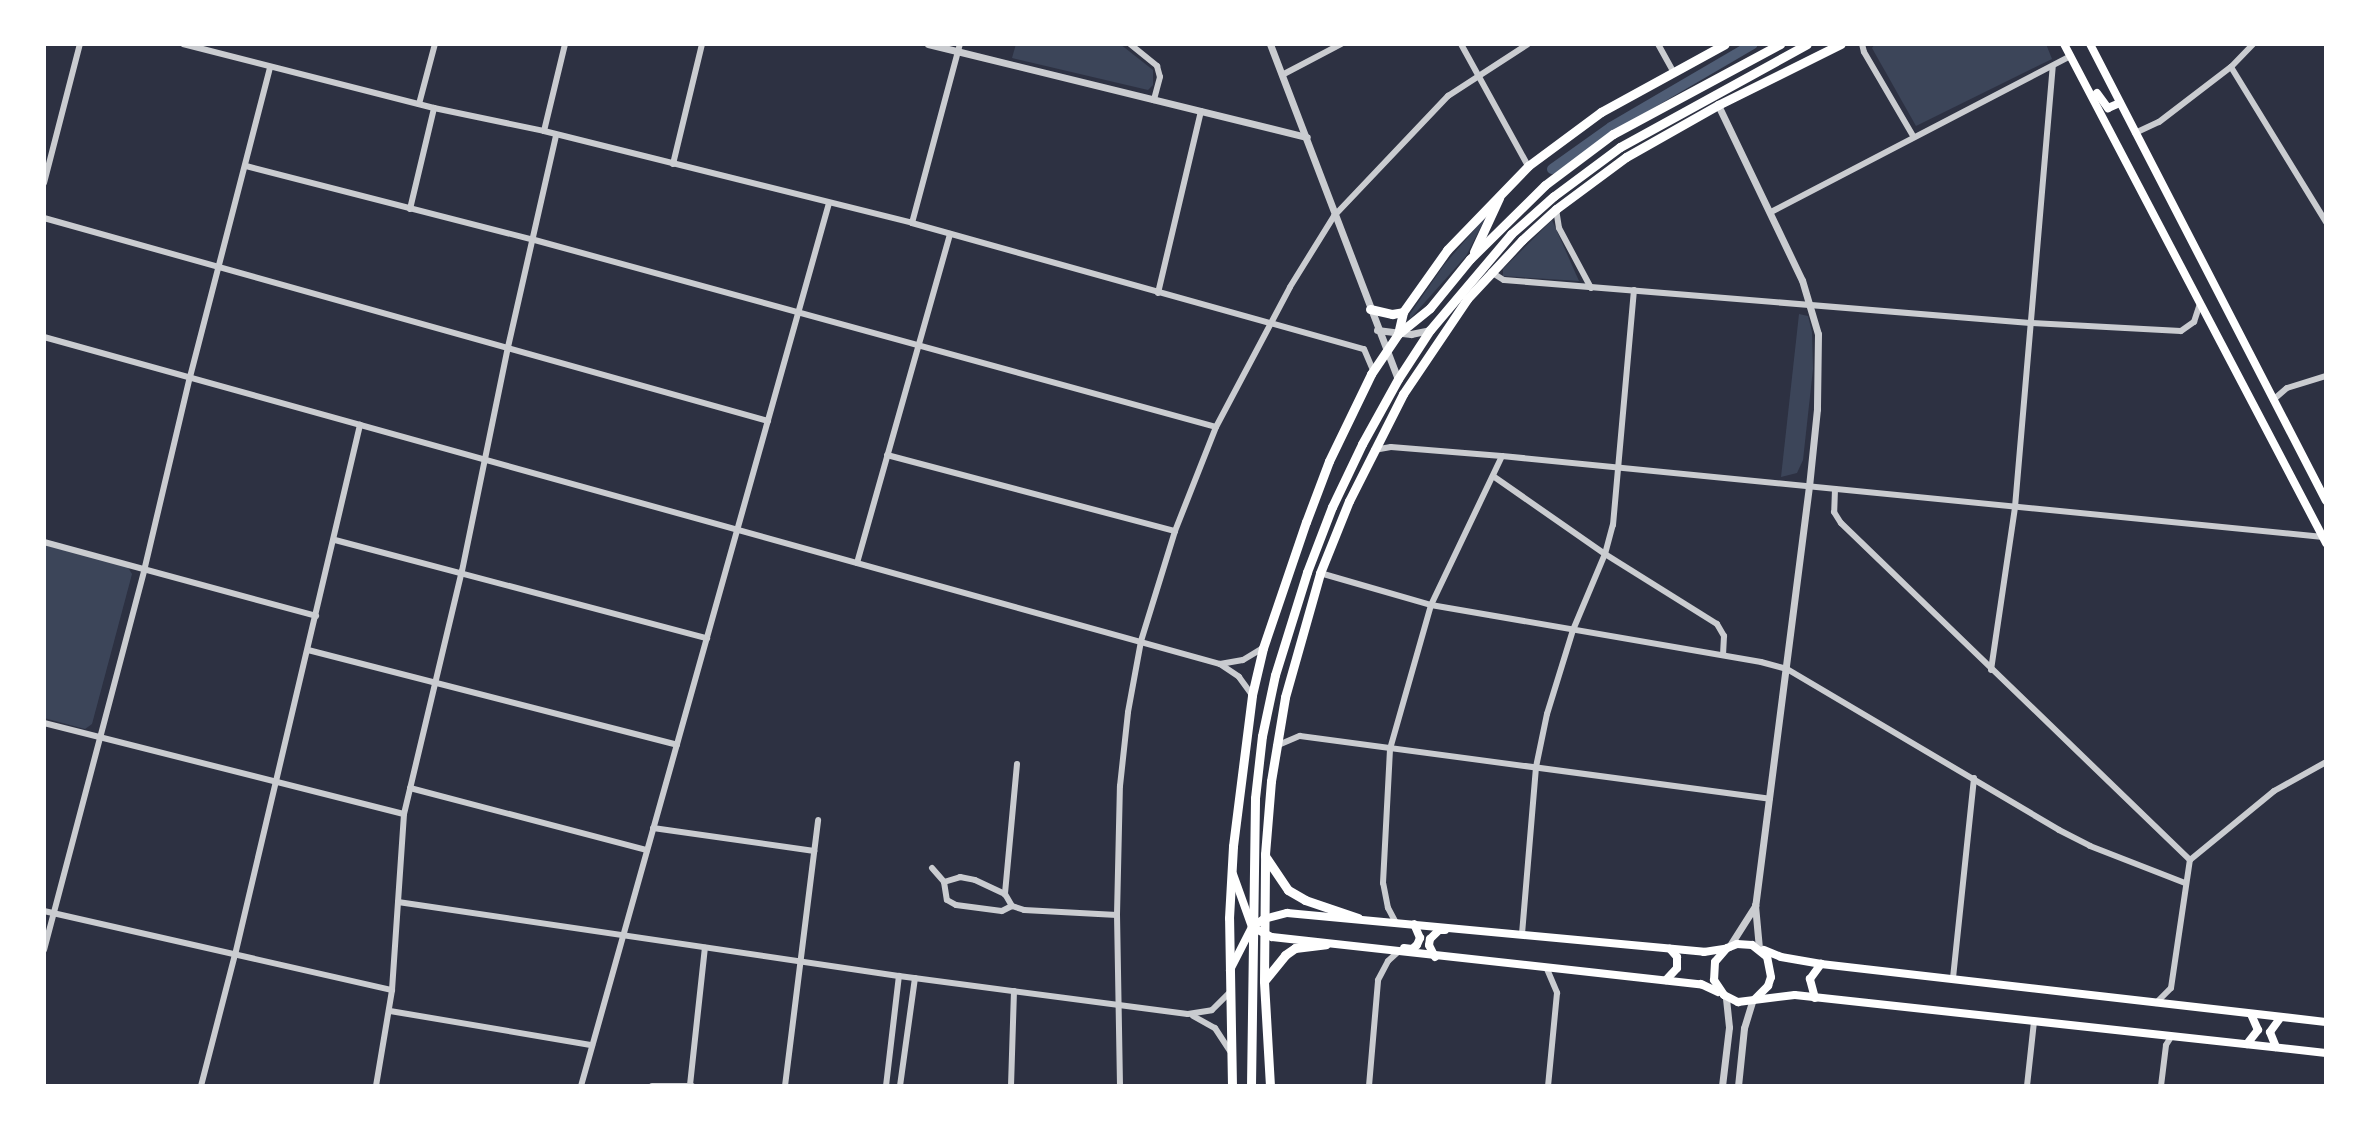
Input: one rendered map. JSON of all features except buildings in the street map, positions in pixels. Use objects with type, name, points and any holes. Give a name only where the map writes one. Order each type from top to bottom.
[{"type":"main road","points":[[1398,334],[1403,312],[1447,250],[1528,166],[1601,111],[1725,44]]},
{"type":"main road","points":[[1232,1086],[1229,974],[1232,869],[1252,695],[1263,648],[1329,461],[1373,370],[1398,334],[1430,308],[1470,259],[1545,185],[1614,134],[1780,44]]},
{"type":"main road","points":[[1251,1086],[1254,832],[1262,736],[1290,623],[1332,507],[1398,379],[1430,330],[1511,234],[1554,196],[1620,147],[1807,44]]},
{"type":"main road","points":[[1270,1086],[1264,981],[1265,854],[1276,746],[1296,654],[1320,573],[1373,450],[1421,363],[1491,272],[1556,209],[1626,157],[1718,105],[1841,44]]},
{"type":"main road","points":[[2090,44],[2326,501]]},
{"type":"main road","points":[[2065,45],[2076,58],[2104,106],[2112,107],[2120,103]]},
{"type":"main road","points":[[2065,45],[2325,540]]},
{"type":"main road","points":[[1727,87],[1767,81]]},
{"type":"main road","points":[[1554,196],[1596,178]]},
{"type":"main road","points":[[1470,259],[1503,190]]},
{"type":"main road","points":[[1370,309],[1392,314],[1403,312]]},
{"type":"main road","points":[[1254,832],[1288,890],[1305,900],[1358,918]]},
{"type":"main road","points":[[1232,869],[1252,927],[1264,934],[1435,957],[1701,984],[1738,1002],[1777,995],[1815,998],[2326,1053]]},
{"type":"main road","points":[[1229,974],[1238,949],[1252,927],[1264,919],[1287,913],[1493,930],[1704,952],[1744,943],[1781,957],[1821,964],[2326,1022]]},
{"type":"main road","points":[[1359,948],[1370,945],[1412,949],[1420,938],[1414,924]]},
{"type":"main road","points":[[1435,957],[1429,945],[1433,933],[1439,930],[1493,930]]},
{"type":"main road","points":[[1264,981],[1285,954],[1308,945],[1326,944]]},
{"type":"main road","points":[[1725,996],[1714,980],[1713,971],[1720,954],[1728,947]]},
{"type":"main road","points":[[1753,1000],[1768,986],[1771,976],[1771,966],[1760,948]]},
{"type":"main road","points":[[1666,980],[1678,968],[1677,957],[1670,949]]},
{"type":"main road","points":[[1815,998],[1810,979],[1821,964]]},
{"type":"main road","points":[[2247,1044],[2258,1030],[2252,1014]]},
{"type":"main road","points":[[2276,1047],[2270,1031],[2280,1018]]},
{"type":"street","points":[[44,183],[80,44]]},
{"type":"street","points":[[183,44],[434,108],[544,131],[912,223],[1270,325],[1364,349],[1373,370]]},
{"type":"street","points":[[419,104],[435,44]]},
{"type":"street","points":[[544,131],[565,44]]},
{"type":"street","points":[[673,164],[702,44]]},
{"type":"street","points":[[928,44],[959,48],[1307,137]]},
{"type":"street","points":[[1130,44],[1157,66],[1160,78],[1154,100]]},
{"type":"street","points":[[1270,44],[1377,330],[1398,379]]},
{"type":"street","points":[[1282,75],[1341,44]]},
{"type":"street","points":[[1461,44],[1528,166]]},
{"type":"street","points":[[1120,1086],[1116,915],[1120,786],[1128,712],[1141,641],[1175,531],[1216,426],[1270,325],[1334,216],[1418,124],[1448,96],[1528,44]]},
{"type":"street","points":[[1658,44],[1673,71]]},
{"type":"street","points":[[1862,44],[1864,52],[1913,136]]},
{"type":"street","points":[[2135,133],[2159,122],[2231,66],[2253,44]]},
{"type":"street","points":[[912,223],[959,48]]},
{"type":"street","points":[[1770,212],[1913,136],[2053,68],[2071,56]]},
{"type":"street","points":[[2231,66],[2325,219]]},
{"type":"street","points":[[44,950],[144,571],[190,377],[270,67]]},
{"type":"street","points":[[1991,670],[2015,507],[2053,68]]},
{"type":"street","points":[[1718,105],[1770,212],[1812,306],[1818,327],[1817,409],[1809,486],[1755,905],[1760,948]]},
{"type":"street","points":[[410,209],[434,108]]},
{"type":"street","points":[[1158,293],[1201,111]]},
{"type":"street","points":[[376,1086],[390,1011],[404,814],[487,460],[508,347],[556,135]]},
{"type":"street","points":[[246,166],[531,239],[1216,426]]},
{"type":"street","points":[[581,1086],[829,203]]},
{"type":"street","points":[[1556,209],[1559,228],[1591,288]]},
{"type":"street","points":[[44,218],[768,421]]},
{"type":"street","points":[[857,562],[950,234]]},
{"type":"street","points":[[1491,272],[1504,280],[1591,288],[2030,323],[2180,331],[2194,322],[2200,303]]},
{"type":"street","points":[[1522,934],[1536,767],[1547,714],[1573,630],[1605,554],[1613,525],[1634,290]]},
{"type":"street","points":[[1377,330],[1398,334],[1430,330]]},
{"type":"street","points":[[44,337],[1220,664],[1239,677],[1252,695]]},
{"type":"street","points":[[2273,400],[2287,388],[2326,376]]},
{"type":"street","points":[[201,1086],[309,650],[360,425]]},
{"type":"street","points":[[1373,450],[1391,447],[1502,456],[2325,540]]},
{"type":"street","points":[[887,455],[1175,531]]},
{"type":"street","points":[[1395,921],[1388,908],[1383,883],[1390,749],[1431,605],[1502,456]]},
{"type":"street","points":[[1493,475],[1605,554],[1717,624],[1724,636],[1723,655]]},
{"type":"street","points":[[1835,489],[1834,512],[1841,523],[2190,860]]},
{"type":"street","points":[[335,540],[462,571],[707,638]]},
{"type":"street","points":[[44,542],[316,616]]},
{"type":"street","points":[[1320,573],[1431,605],[1723,655],[1787,669],[2090,846],[2185,883]]},
{"type":"street","points":[[1220,664],[1243,660],[1263,648]]},
{"type":"street","points":[[309,650],[677,745]]},
{"type":"street","points":[[44,723],[404,814]]},
{"type":"street","points":[[1276,746],[1300,736],[1770,799]]},
{"type":"street","points":[[2156,1003],[2171,988],[2190,860],[2274,791],[2326,762]]},
{"type":"street","points":[[1005,894],[1017,764]]},
{"type":"street","points":[[1952,978],[1974,778]]},
{"type":"street","points":[[410,788],[647,850]]},
{"type":"street","points":[[785,1086],[818,820]]},
{"type":"street","points":[[653,828],[814,851]]},
{"type":"street","points":[[932,869],[944,882],[947,900],[956,905],[1002,911],[1012,906]]},
{"type":"street","points":[[944,882],[960,877],[975,880],[1005,894],[1012,906],[1024,911],[1116,915]]},
{"type":"street","points":[[397,902],[899,976],[1188,1014],[1212,1010],[1229,993]]},
{"type":"street","points":[[1728,947],[1755,905]]},
{"type":"street","points":[[44,911],[392,990]]},
{"type":"street","points":[[652,1086],[691,1086],[705,948]]},
{"type":"street","points":[[1369,1086],[1378,979],[1388,961],[1398,952]]},
{"type":"street","points":[[1547,969],[1557,993],[1548,1086]]},
{"type":"street","points":[[886,1086],[899,976]]},
{"type":"street","points":[[900,1086],[915,978]]},
{"type":"street","points":[[1011,1086],[1014,991]]},
{"type":"street","points":[[1722,1086],[1729,1027],[1725,996]]},
{"type":"street","points":[[1738,1086],[1744,1028],[1753,1000]]},
{"type":"street","points":[[390,1011],[593,1045]]},
{"type":"street","points":[[1188,1014],[1215,1028],[1231,1053]]},
{"type":"street","points":[[2026,1086],[2034,1022]]},
{"type":"street","points":[[2161,1086],[2166,1045],[2171,1037]]},
{"type":"shaded area","points":[[1016,44],[1120,44],[1153,70],[1153,85],[1148,90],[1012,58]]},
{"type":"shaded area","points":[[1875,44],[2046,44],[2052,59],[1916,126],[1872,48]]},
{"type":"shaded area","points":[[1487,215],[1466,256],[1410,319],[1410,314],[1444,265]]},
{"type":"shaded area","points":[[1552,220],[1579,281],[1503,276],[1503,269]]},
{"type":"shaded area","points":[[1799,314],[1808,316],[1812,332],[1813,369],[1803,460],[1797,473],[1781,477]]},
{"type":"shaded area","points":[[44,545],[127,566],[132,574],[92,724],[85,729],[44,718]]},
{"type":"waterway","points":[[1552,169],[1611,127],[1753,44]]}]
